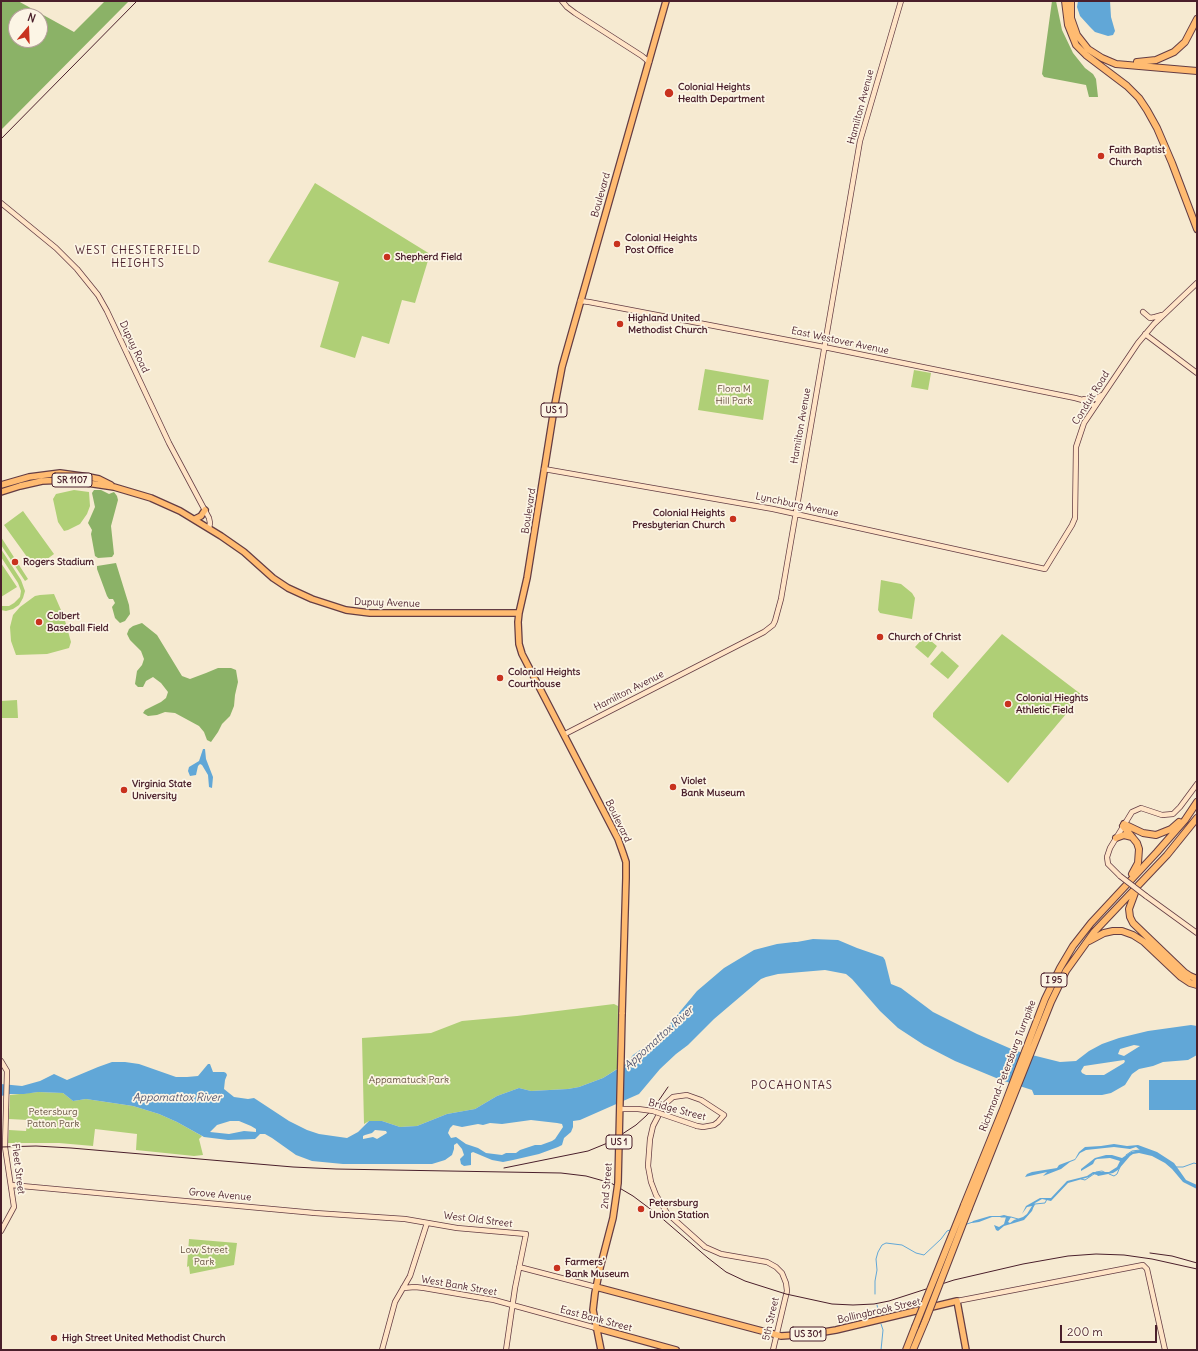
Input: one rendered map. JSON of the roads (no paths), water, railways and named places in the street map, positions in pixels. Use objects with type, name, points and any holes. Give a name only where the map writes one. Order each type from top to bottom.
[{"type":"highway","points":[[1065,1],[1066,20],[1074,41],[1082,52],[1127,86],[1147,110],[1172,163],[1197,229]]},
{"type":"highway","points":[[1071,1],[1072,18],[1077,35],[1088,49],[1102,58],[1120,64],[1197,72]]},
{"type":"highway","points":[[1102,58],[1121,62],[1135,62],[1152,61],[1165,57],[1174,52],[1185,42],[1197,19]]},
{"type":"highway","points":[[1070,31],[1084,51],[1092,58],[1106,64],[1116,67],[1197,72]]},
{"type":"highway","points":[[1124,825],[1143,833],[1152,835],[1159,834],[1171,829],[1187,810],[1196,804]]},
{"type":"highway","name":"Richmond-Petersburg Turnpike","points":[[918,1328],[926,1319],[1044,999],[1063,962],[1085,930],[1181,825],[1196,804]]},
{"type":"highway","name":"Richmond-Petersburg Turnpike","points":[[910,1349],[967,1206],[1036,1043],[1057,988],[1086,942],[1177,844],[1197,818]]},
{"type":"highway","points":[[1121,890],[1134,870],[1139,858],[1138,846],[1124,825]]},
{"type":"highway","points":[[1116,838],[1124,835],[1132,837]]},
{"type":"highway","points":[[1138,885],[1130,905],[1130,915],[1132,920],[1147,937],[1184,972],[1197,979]]},
{"type":"highway","points":[[1086,942],[1104,933],[1113,931],[1122,931],[1133,934],[1144,942],[1181,977],[1190,983],[1197,985]]},
{"type":"main road","name":"Boulevard","points":[[622,1014],[626,862],[618,839],[522,654],[518,638],[519,613],[527,578],[558,383],[666,1]]},
{"type":"main road","name":"SR 1107","points":[[1,485],[29,477],[60,474],[99,479],[114,487]]},
{"type":"main road","name":"SR 1107","points":[[1,492],[42,481],[74,480],[114,487],[159,501],[195,519],[209,528]]},
{"type":"main road","points":[[195,519],[202,516],[205,510]]},
{"type":"main road","name":"Dupuy Avenue","points":[[209,528],[231,542],[273,578],[288,588],[312,600],[346,610],[370,613],[519,613]]},
{"type":"main road","name":"2nd Street","points":[[596,1287],[616,1203],[622,1014]]},
{"type":"main road","name":"US 1","points":[[596,1287],[594,1310],[601,1350]]},
{"type":"main road","name":"Bollingbrook Street","points":[[596,1287],[776,1336],[812,1334],[836,1330],[957,1302]]},
{"type":"main road","points":[[957,1302],[966,1350]]},
{"type":"main road","name":"East Bank Street","points":[[596,1328],[676,1350]]},
{"type":"street","points":[[562,1],[575,13],[649,62]]},
{"type":"street","name":"Hamilton Avenue","points":[[564,734],[769,629],[776,621],[779,612],[824,347],[848,218],[860,141],[901,1]]},
{"type":"street","name":"Dupuy Road","points":[[1,203],[56,248],[77,269],[98,295],[169,443],[205,510],[210,521],[209,528]]},
{"type":"street","name":"Conduit Road","points":[[1045,569],[1075,518],[1076,447],[1084,423],[1145,334],[1197,283]]},
{"type":"street","name":"East Westover Avenue","points":[[580,301],[824,347],[1075,398],[1086,401],[1095,406]]},
{"type":"street","points":[[1143,312],[1151,318],[1166,313]]},
{"type":"street","points":[[1145,334],[1197,373]]},
{"type":"street","points":[[1075,398],[1093,399],[1103,394]]},
{"type":"street","name":"Lynchburg Avenue","points":[[544,469],[796,513],[1045,569]]},
{"type":"street","points":[[1197,784],[1173,814],[1162,815],[1141,808],[1132,812],[1116,838],[1109,852],[1107,861],[1111,869],[1197,933]]},
{"type":"street","name":"Fleet Street","points":[[1,1060],[6,1071],[7,1082],[5,1147],[14,1207],[1,1231]]},
{"type":"street","name":"Bridge Street","points":[[620,1109],[652,1111],[697,1126],[709,1127],[718,1122],[724,1115],[696,1098],[682,1095],[670,1100],[662,1108],[653,1126],[649,1147],[649,1174],[656,1195],[672,1218],[705,1247],[721,1254],[766,1262],[776,1267],[782,1273],[787,1291]]},
{"type":"street","name":"Grove Avenue","points":[[11,1185],[315,1213],[405,1219],[427,1223]]},
{"type":"street","points":[[382,1350],[394,1306],[415,1262],[427,1223]]},
{"type":"street","name":"West Old Street","points":[[427,1223],[457,1228],[526,1234],[519,1267]]},
{"type":"street","name":"Bollingbrook Street","points":[[957,1302],[1140,1264],[1144,1266],[1148,1272],[1165,1350]]},
{"type":"street","points":[[506,1350],[519,1267]]},
{"type":"street","name":"Bollingbrook Street","points":[[519,1267],[596,1287]]},
{"type":"street","name":"West Bank Street","points":[[403,1288],[424,1288],[512,1305]]},
{"type":"street","name":"5th Street","points":[[773,1350],[787,1291]]},
{"type":"street","name":"East Bank Street","points":[[512,1305],[596,1328]]},
{"type":"street","points":[[510,1318],[514,1312],[523,1308]]},
{"type":"water","points":[[1078,1],[1110,1],[1111,17],[1115,31],[1113,35],[1108,36],[1095,32],[1080,16],[1077,7]]},
{"type":"water","points":[[203,749],[205,749],[206,759],[213,777],[212,788],[209,787],[208,775],[202,765],[200,764],[198,766],[196,775],[190,776],[188,771],[189,767],[199,761]]},
{"type":"water","name":"Appomattox River","points":[[813,939],[838,940],[883,957],[891,984],[901,988],[933,1012],[1016,1051],[1060,1062],[1076,1061],[1089,1051],[1102,1044],[1119,1038],[1148,1031],[1191,1025],[1197,1026],[1197,1055],[1188,1060],[1163,1062],[1139,1069],[1132,1074],[1125,1085],[1111,1093],[1102,1095],[1034,1095],[1032,1090],[1001,1080],[955,1061],[924,1045],[898,1028],[846,974],[825,970],[778,974],[761,979],[714,1019],[688,1045],[660,1069],[639,1094],[580,1120],[573,1121],[571,1132],[564,1138],[562,1145],[558,1147],[539,1154],[503,1162],[492,1160],[473,1152],[471,1153],[471,1165],[464,1166],[461,1164],[460,1159],[464,1155],[462,1149],[457,1143],[454,1145],[452,1155],[445,1160],[432,1164],[343,1164],[312,1161],[296,1155],[265,1134],[260,1134],[255,1139],[228,1140],[204,1137],[159,1114],[133,1106],[86,1099],[73,1101],[63,1093],[38,1092],[1,1096],[1,1084],[22,1086],[40,1081],[54,1074],[67,1080],[112,1062],[139,1064],[176,1077],[198,1076],[208,1064],[210,1064],[213,1072],[226,1073],[227,1075],[224,1089],[234,1097],[248,1099],[254,1098],[289,1121],[319,1134],[347,1138],[358,1132],[369,1121],[382,1121],[400,1127],[417,1126],[447,1114],[475,1109],[497,1096],[519,1088],[531,1091],[568,1089],[579,1087],[603,1078],[627,1063],[633,1055],[663,1032],[697,991],[724,968],[754,950],[777,944]],"holes":[[[1134,1045],[1140,1046],[1124,1056],[1118,1054],[1120,1049]],[[1124,1060],[1125,1061],[1104,1075],[1086,1075],[1081,1071],[1084,1066]],[[531,1120],[562,1124],[563,1127],[552,1141],[541,1145],[535,1145],[520,1150],[516,1153],[506,1153],[502,1155],[486,1153],[478,1148],[466,1144],[456,1137],[451,1138],[448,1133],[453,1125],[462,1127],[490,1123],[502,1124]],[[230,1121],[239,1121],[256,1129],[256,1132],[244,1131],[229,1134],[210,1132],[217,1125]],[[375,1130],[386,1131],[387,1133],[377,1139],[373,1137],[363,1139],[363,1136],[372,1133]]]},
{"type":"water","points":[[1149,1080],[1197,1080],[1197,1110],[1149,1110]]},
{"type":"water","points":[[1114,1144],[1127,1146],[1138,1145],[1157,1152],[1174,1163],[1186,1180],[1197,1185],[1197,1189],[1183,1182],[1165,1163],[1152,1156],[1139,1153],[1130,1156],[1118,1170],[1113,1173],[1098,1176],[1093,1174],[1089,1177],[1068,1183],[1051,1201],[1042,1199],[1035,1203],[1032,1211],[1024,1220],[1004,1226],[998,1231],[994,1225],[999,1227],[1004,1224],[1006,1217],[992,1217],[972,1223],[973,1221],[990,1216],[1004,1215],[1011,1217],[1008,1222],[1010,1223],[1027,1214],[1032,1206],[1027,1207],[1022,1214],[1026,1206],[1040,1198],[1051,1198],[1067,1181],[1087,1176],[1093,1172],[1109,1172],[1117,1167],[1120,1161],[1110,1158],[1097,1159],[1093,1164],[1081,1171],[1081,1169],[1095,1158],[1112,1155],[1122,1158],[1131,1152],[1140,1150],[1136,1147],[1130,1149],[1114,1147],[1086,1150],[1080,1153],[1075,1160],[1061,1169],[1043,1176],[1047,1172],[1025,1177],[1027,1174],[1032,1172],[1057,1168],[1059,1165],[1075,1159],[1079,1152],[1085,1147]]},
{"type":"waterway","points":[[1126,1155],[1132,1151],[1140,1150]]},
{"type":"waterway","points":[[1176,1167],[1183,1167],[1194,1163],[1197,1164]]},
{"type":"waterway","points":[[1109,1174],[1114,1176],[1117,1174],[1120,1167]]},
{"type":"waterway","points":[[1096,1172],[1102,1171],[1106,1173]]},
{"type":"waterway","points":[[1081,1179],[1085,1180],[1094,1174]]},
{"type":"waterway","points":[[1026,1217],[1035,1204],[1045,1203],[1047,1199]]},
{"type":"waterway","points":[[1001,1217],[1018,1219]]},
{"type":"waterway","points":[[964,1225],[973,1222]]},
{"type":"waterway","points":[[875,1294],[877,1270],[876,1259],[882,1245],[886,1243],[902,1245],[916,1253],[924,1255],[941,1239],[947,1231],[950,1230]]},
{"type":"waterway","points":[[877,1305],[880,1317]]},
{"type":"waterway","points":[[881,1324],[883,1330],[881,1350]]},
{"type":"railway","points":[[1,139],[137,1]]},
{"type":"railway","points":[[504,1168],[588,1151],[610,1142],[636,1125],[646,1116],[668,1087]]},
{"type":"railway","points":[[1,1147],[36,1146],[71,1148],[293,1167],[561,1173],[586,1176],[611,1183],[633,1196],[657,1214],[726,1272],[745,1281],[786,1294],[832,1304],[874,1304],[889,1301],[954,1280],[1023,1264],[1068,1256],[1096,1254],[1124,1255],[1152,1259],[1197,1269]]},
{"type":"railway","points":[[1150,1253],[1172,1256],[1197,1263]]},
{"type":"place","name":"Colonial Heights Health Department","points":[[669,93]]},
{"type":"place","name":"Faith Baptist Church","points":[[1101,156]]},
{"type":"place","name":"Colonial Heights Post Office","points":[[617,244]]},
{"type":"place","name":"Shepherd Field","points":[[387,257]]},
{"type":"place","name":"Highland United Methodist Church","points":[[620,324]]},
{"type":"place","name":"Colonial Heights Presbyterian Church","points":[[733,519]]},
{"type":"place","name":"Rogers Stadium","points":[[15,562]]},
{"type":"place","name":"Colbert Baseball Field","points":[[39,622]]},
{"type":"place","name":"Church of Christ","points":[[880,637]]},
{"type":"place","name":"Colonial Heights Courthouse","points":[[500,678]]},
{"type":"place","name":"Colonial Hieghts Athletic Field","points":[[1008,704]]},
{"type":"place","name":"Violet Bank Museum","points":[[673,787]]},
{"type":"place","name":"Virginia State University","points":[[124,790]]},
{"type":"place","name":"Petersburg Union Station","points":[[641,1209]]},
{"type":"place","name":"Farmers' Bank Museum","points":[[557,1268]]},
{"type":"place","name":"High Street United Methodist Church","points":[[54,1338]]},
{"type":"district","name":"WEST CHESTERFIELD HEIGHTS","points":[[138,257]]},
{"type":"district","name":"POCAHONTAS","points":[[792,1086]]},
{"type":"park label","name":"Flora M Hill Park","points":[[734,394]]},
{"type":"park label","name":"Appamatuck Park","points":[[409,1080]]},
{"type":"park label","name":"Petersburg Patton Park","points":[[53,1118]]},
{"type":"park label","name":"Low Street Park","points":[[204,1256]]}]
